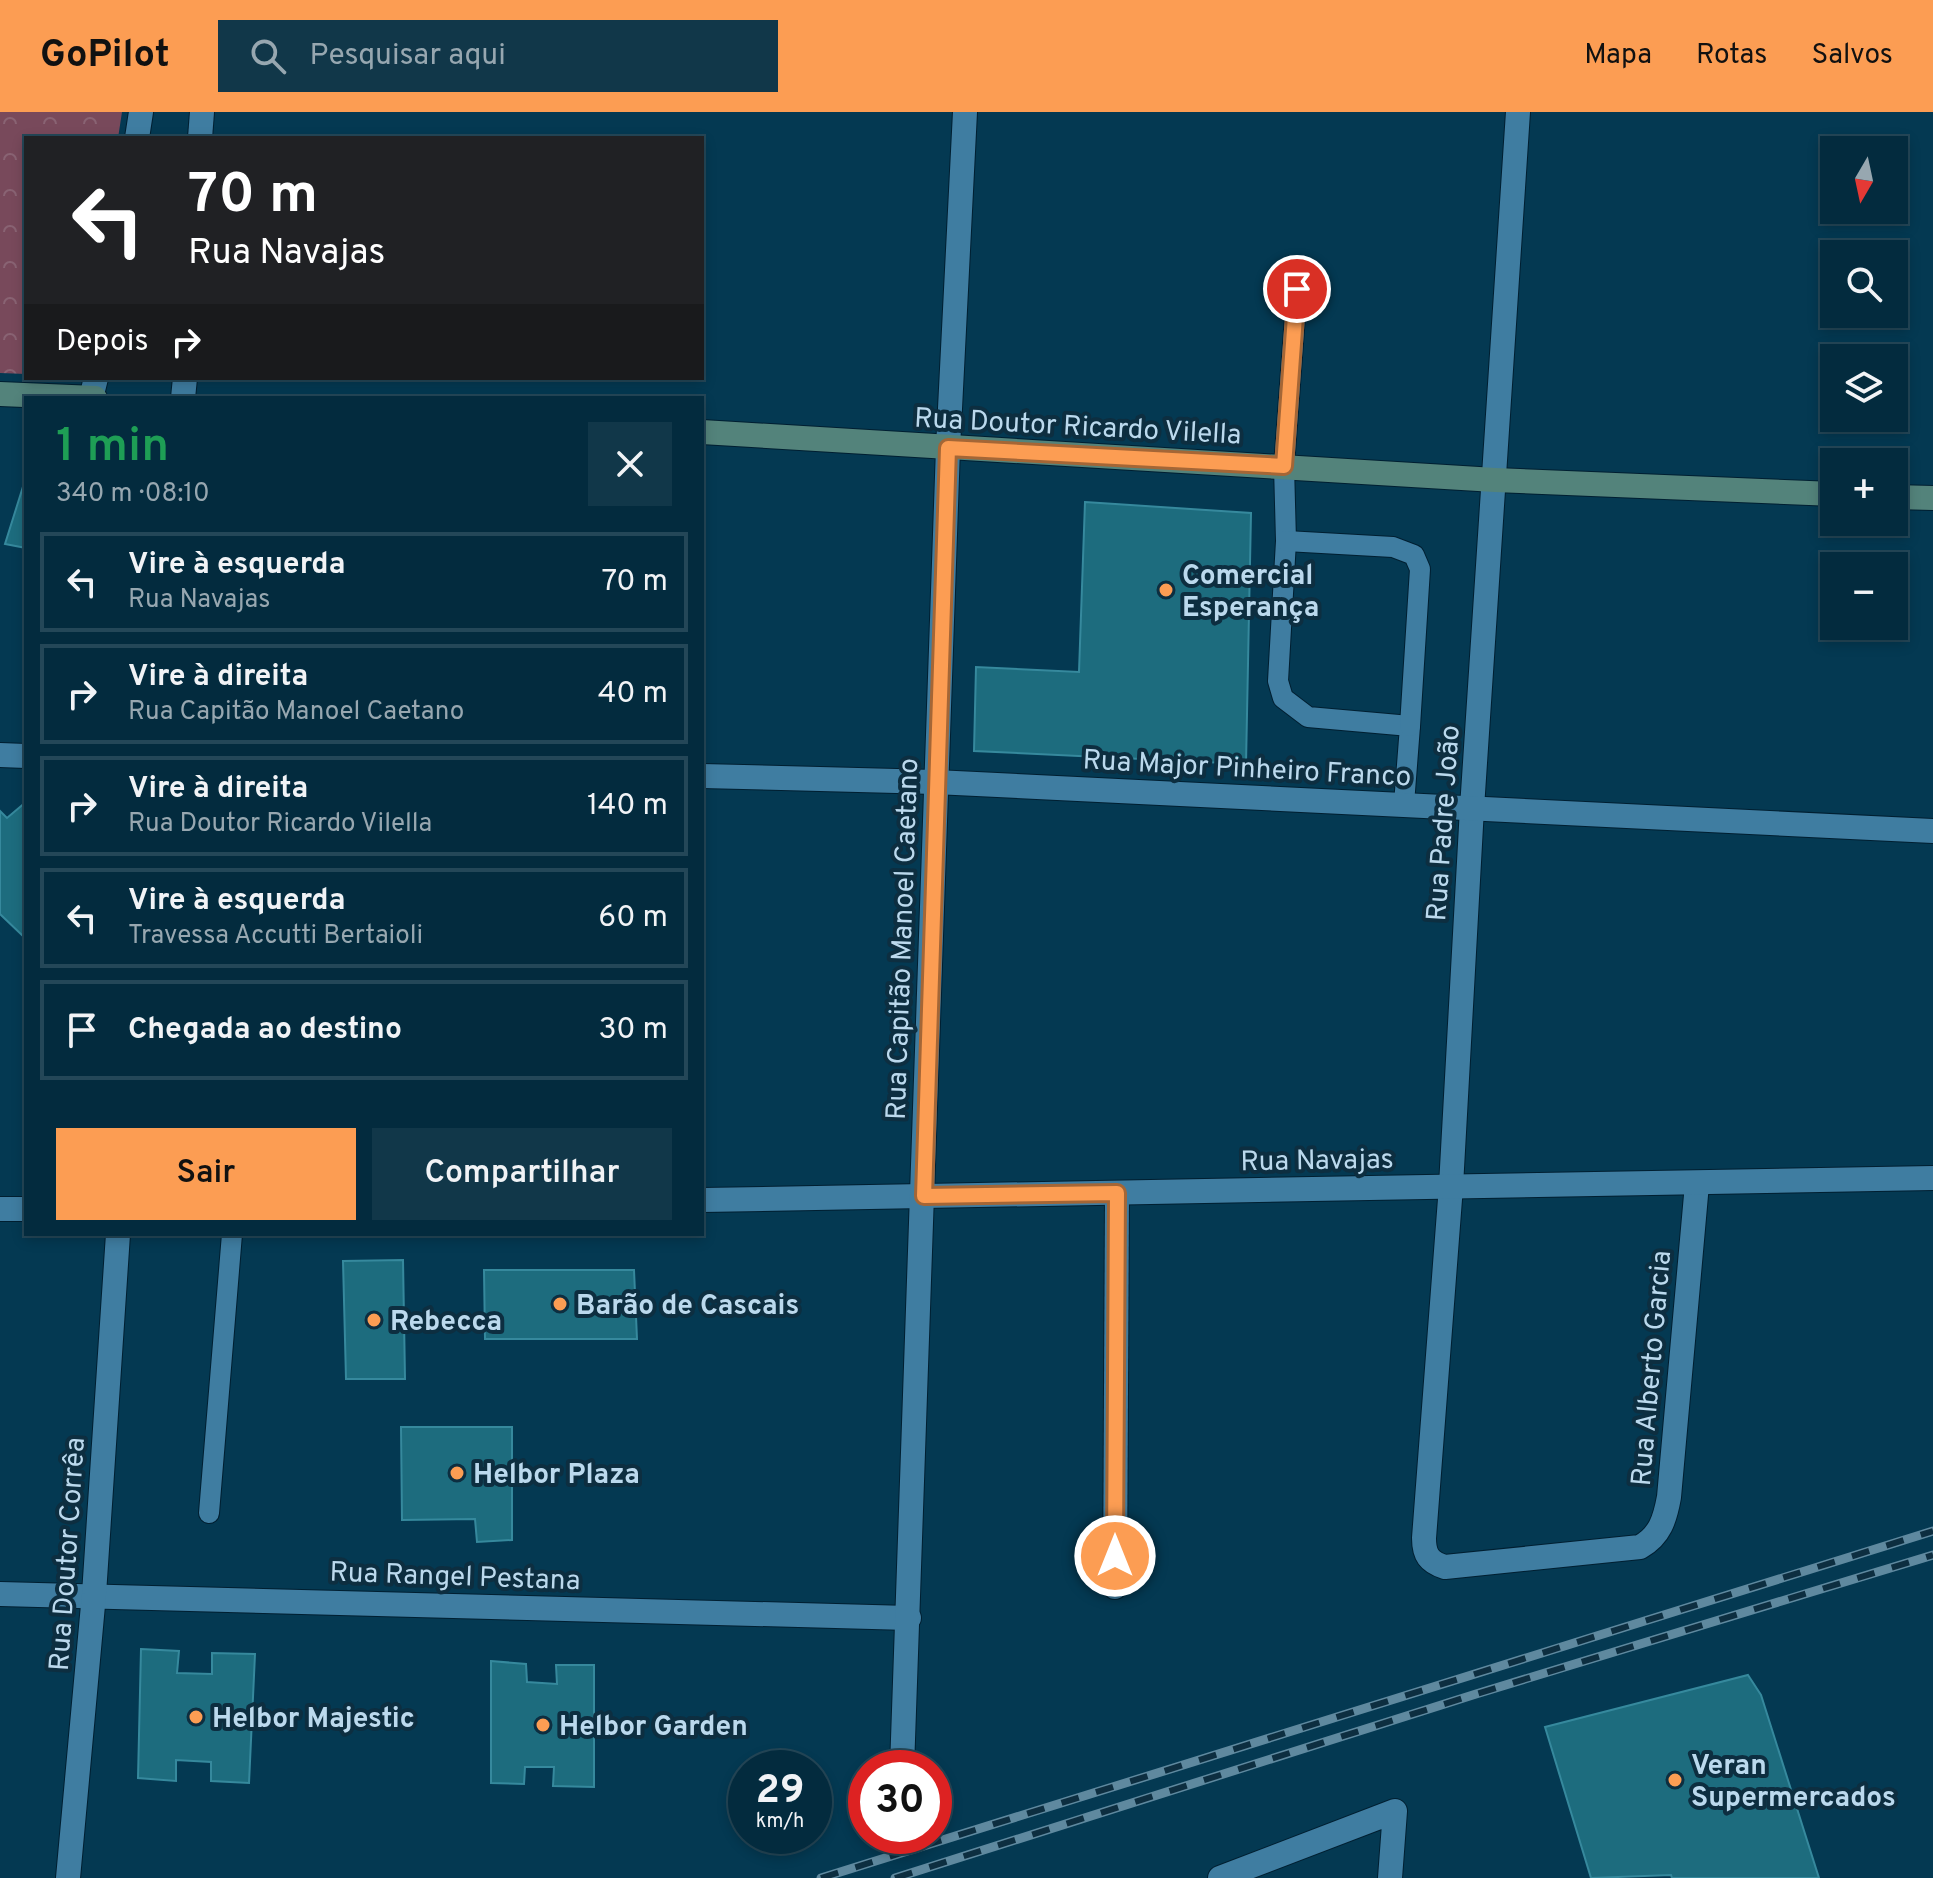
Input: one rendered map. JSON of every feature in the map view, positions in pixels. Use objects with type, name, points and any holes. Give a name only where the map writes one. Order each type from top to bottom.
[{"type":"street","points":[[137,136],[141,112]]},
{"type":"street","points":[[200,136],[202,112]]},
{"type":"street","name":"Rua Capitão Manoel Caetano","points":[[903,1750],[924,1196],[935,782],[965,112]]},
{"type":"street","name":"Rua Padre João","points":[[1424,1538],[1451,1186],[1472,808],[1518,112]]},
{"type":"street","points":[[0,394],[46,396]]},
{"type":"street","name":"Rua Doutor Ricardo Vilella","points":[[704,432],[1495,480],[1820,493]]},
{"type":"street","points":[[1908,497],[1933,498]]},
{"type":"street","points":[[0,755],[24,756]]},
{"type":"street","name":"Rua Major Pinheiro Franco","points":[[704,776],[935,782],[1933,831]]},
{"type":"street","name":"Rua Navajas","points":[[704,1200],[1933,1178]]},
{"type":"street","name":"Rua Alberto Garcia","points":[[1424,1538],[1426,1555],[1433,1563],[1445,1567],[1640,1547],[1652,1540],[1665,1519],[1669,1497],[1697,1184]]},
{"type":"street","points":[[1115,1587],[1117,1193]]},
{"type":"street","points":[[0,1209],[24,1209]]},
{"type":"street","name":"Rua Doutor Corrêa","points":[[68,1878],[94,1594],[118,1236]]},
{"type":"street","name":"Rua Rangel Pestana","points":[[0,1594],[94,1594],[909,1618]]},
{"type":"street","points":[[1220,1878],[1345,1833],[1395,1811],[1390,1878]]},
{"type":"lane","points":[[1297,289],[1284,466],[1286,541],[1278,664],[1283,698],[1308,717],[1410,726]]},
{"type":"lane","points":[[1286,541],[1393,547],[1414,555],[1420,569],[1404,804]]},
{"type":"lane","points":[[209,1513],[232,1236]]},
{"type":"green space","points":[[0,112],[122,112],[118,136],[24,136],[24,374],[0,373]]},
{"type":"building","points":[[24,483],[24,548],[5,544]]},
{"type":"building","name":"Comercial Esperança","points":[[1085,502],[1251,513],[1246,764],[974,751],[976,667],[1079,672]]},
{"type":"building","points":[[24,804],[24,937],[0,914],[0,811],[7,818]]},
{"type":"building","name":"Rebecca","points":[[403,1260],[405,1379],[346,1379],[343,1261]]},
{"type":"building","name":"Barão de Cascais","points":[[484,1270],[634,1270],[637,1339],[485,1339]]},
{"type":"building","name":"Helbor Plaza","points":[[401,1427],[512,1427],[512,1540],[477,1542],[475,1519],[402,1520]]},
{"type":"building","name":"Helbor Majestic","points":[[141,1649],[179,1651],[177,1673],[212,1674],[212,1653],[255,1654],[249,1783],[211,1781],[211,1762],[176,1760],[176,1781],[138,1778]]},
{"type":"building","name":"Helbor Garden","points":[[491,1661],[526,1664],[527,1682],[557,1684],[556,1665],[594,1665],[594,1787],[553,1786],[554,1767],[525,1767],[524,1784],[491,1783]]},
{"type":"building","name":"Veran Supermercados","points":[[1748,1675],[1761,1695],[1819,1878],[1672,1878],[1671,1875],[1591,1878],[1545,1727]]},
{"type":"railway","points":[[821,1878],[1933,1531]]},
{"type":"railway","points":[[895,1878],[1476,1694],[1933,1555]]},
{"type":"place","name":"Comercial Esperança","points":[[1166,590]]},
{"type":"place","name":"Barão de Cascais","points":[[560,1304]]},
{"type":"place","name":"Rebecca","points":[[374,1320]]},
{"type":"place","name":"Helbor Plaza","points":[[457,1473]]},
{"type":"place","name":"Helbor Majestic","points":[[196,1717]]},
{"type":"place","name":"Helbor Garden","points":[[543,1725]]},
{"type":"place","name":"Veran Supermercados","points":[[1675,1780]]},
{"type":"route","points":[[1115,1556],[1117,1193],[924,1196],[948,448],[1284,466],[1297,289]]}]
